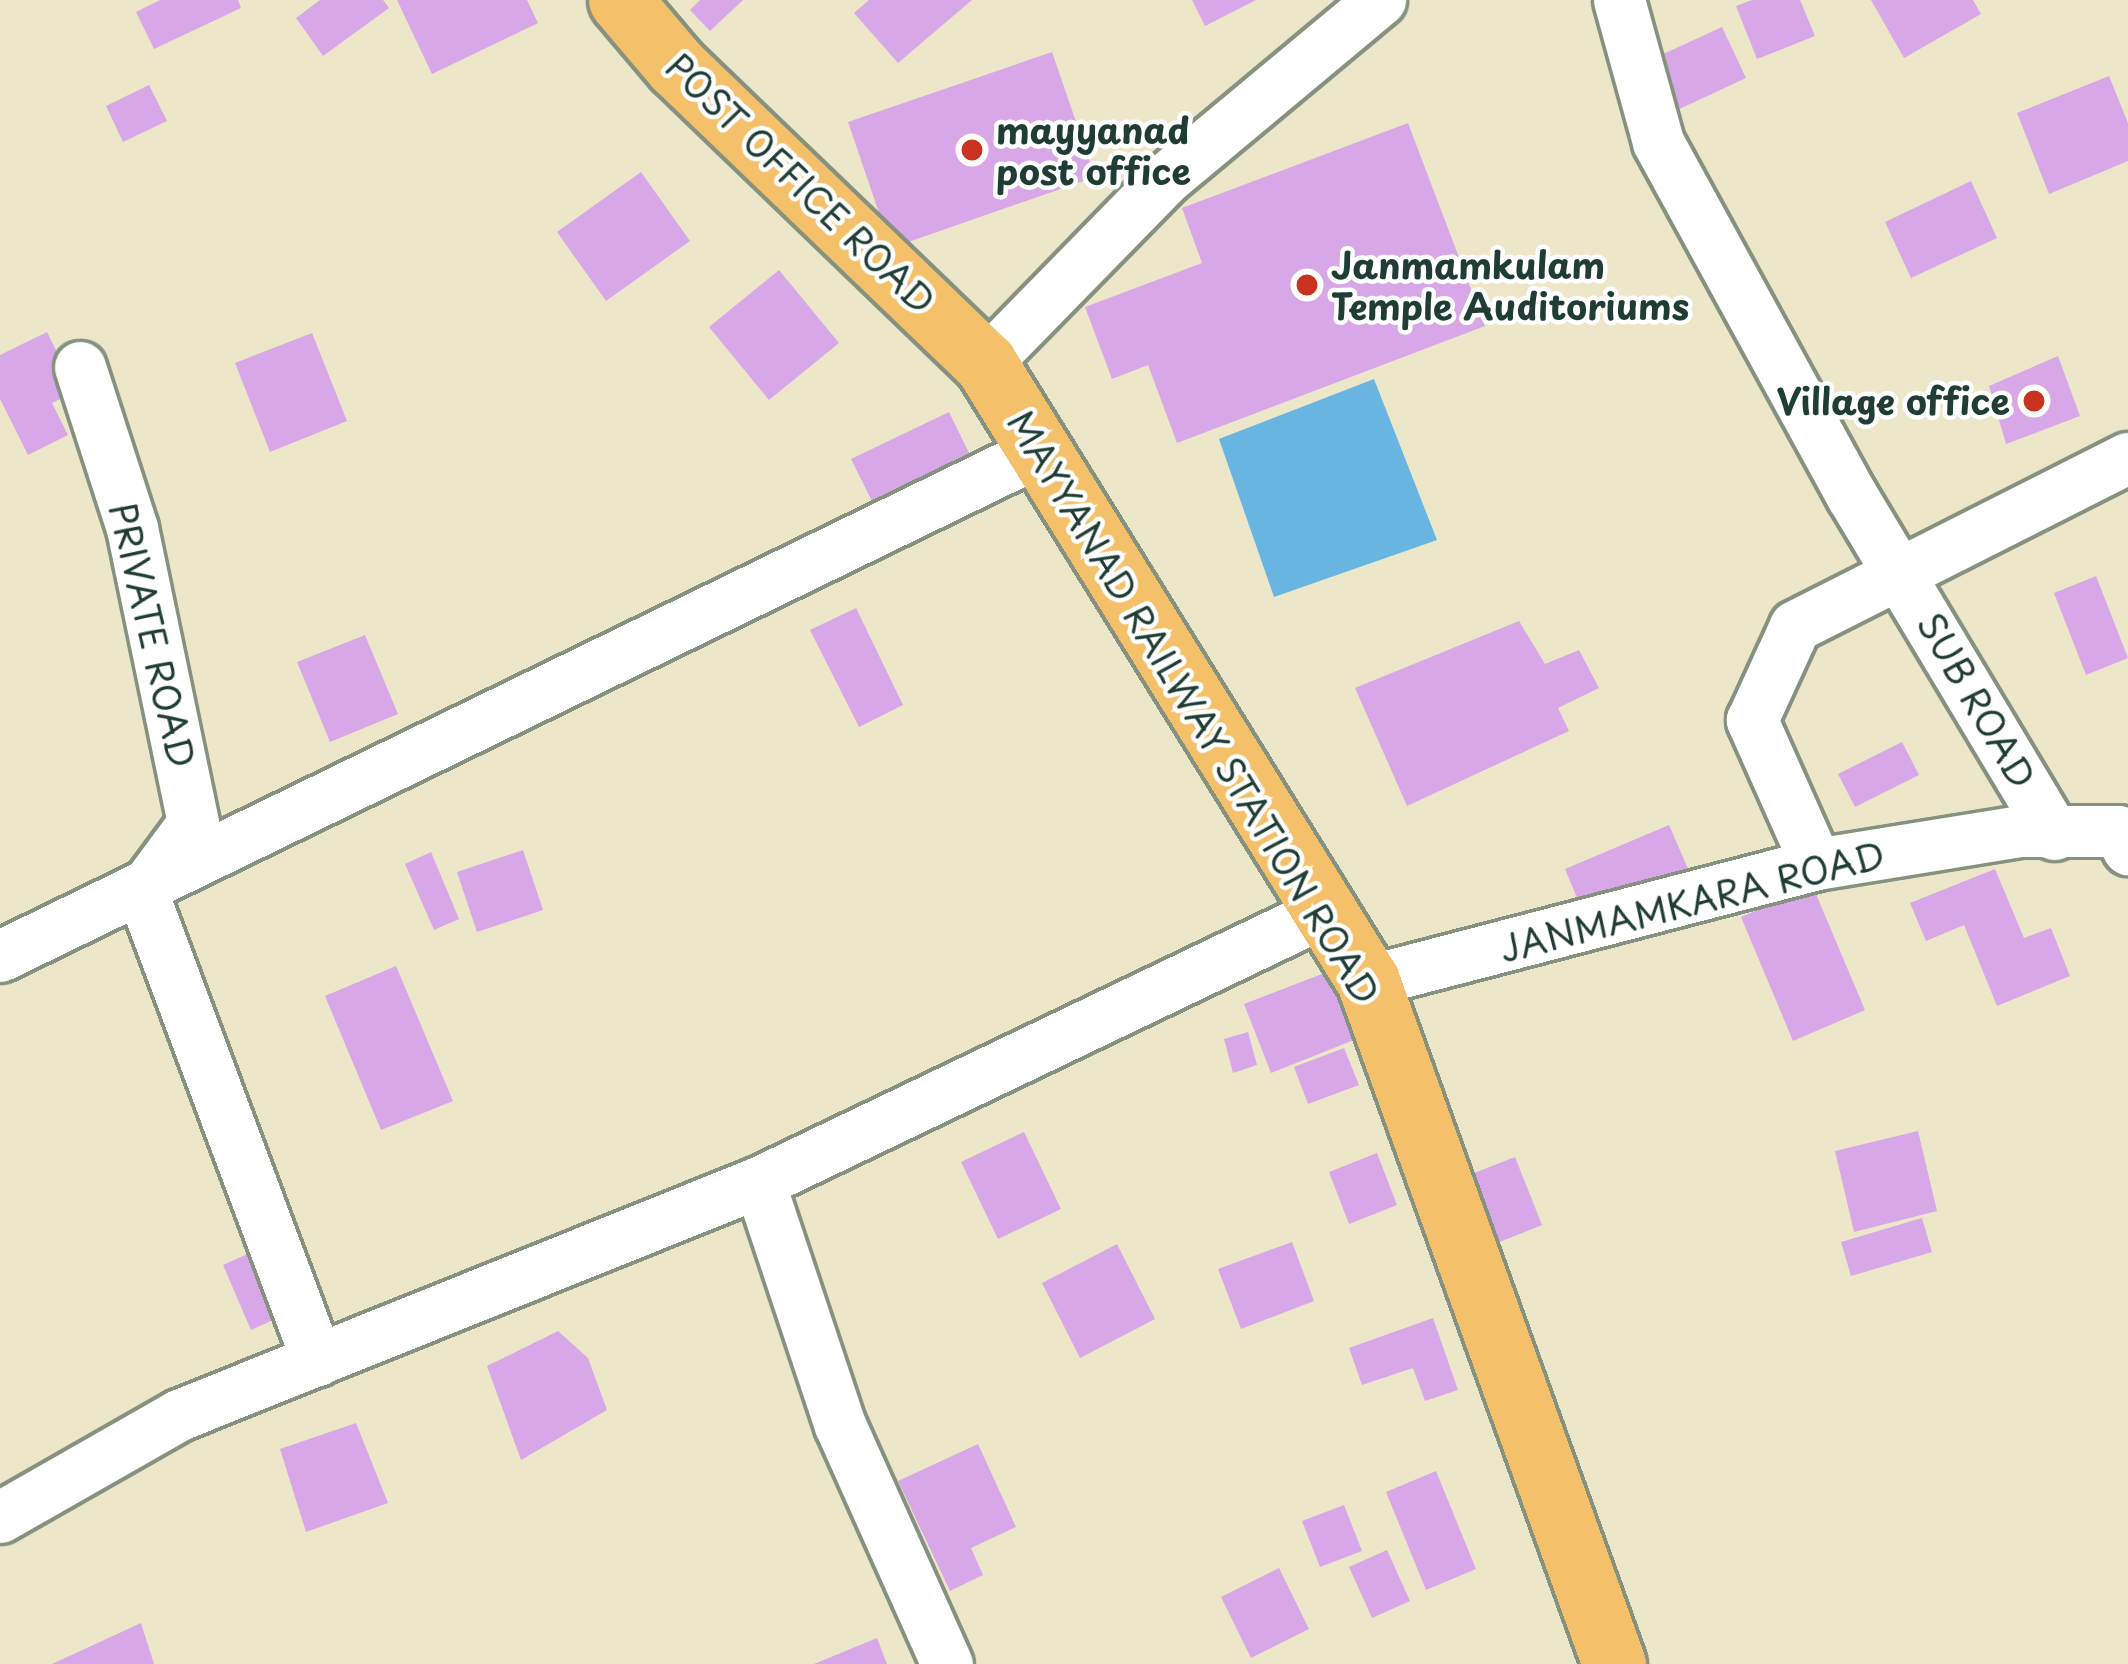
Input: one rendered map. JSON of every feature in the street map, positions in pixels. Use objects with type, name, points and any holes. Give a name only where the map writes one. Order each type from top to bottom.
[{"type":"main road","name":"POST OFFICE ROAD","points":[[620,0],[676,66],[985,363]]},
{"type":"main road","name":"MAYYANAD RAILWAY STATION ROAD","points":[[985,363],[1321,913],[1368,981],[1614,1664]]},
{"type":"street","points":[[985,363],[1165,179],[1380,0]]},
{"type":"street","name":"SUB ROAD","points":[[1619,0],[1658,142],[1852,496],[1900,567],[2037,832]]},
{"type":"street","name":"PRIVATE ROAD","points":[[80,367],[132,528],[193,823],[142,892]]},
{"type":"street","points":[[1,952],[142,892],[1041,450]]},
{"type":"street","points":[[1816,864],[1752,720],[1795,626],[1900,567],[2128,458]]},
{"type":"street","name":"JANMAMKARA ROAD","points":[[1368,981],[1816,864],[2037,832],[2117,830],[2128,849]]},
{"type":"street","points":[[142,892],[317,1360]]},
{"type":"street","points":[[0,1517],[178,1415],[759,1182],[1321,913]]},
{"type":"street","points":[[759,1182],[841,1425],[947,1664]]},
{"type":"water","points":[[1374,379],[1437,540],[1274,597],[1219,439]]},
{"type":"building","points":[[160,0],[238,0],[241,8],[154,49],[136,12]]},
{"type":"building","points":[[320,0],[383,0],[389,8],[323,56],[296,18]]},
{"type":"building","points":[[397,0],[527,0],[538,23],[432,74]]},
{"type":"building","points":[[700,0],[743,0],[710,31],[690,10]]},
{"type":"building","points":[[869,0],[972,0],[898,63],[854,13]]},
{"type":"building","points":[[1192,0],[1256,0],[1205,26]]},
{"type":"building","points":[[1752,0],[1800,0],[1815,36],[1757,59],[1736,6]]},
{"type":"building","points":[[1871,0],[1973,0],[1981,14],[1904,58]]},
{"type":"building","points":[[1722,27],[1746,78],[1673,112],[1648,61]]},
{"type":"building","name":"mayyanad post office","points":[[1052,52],[1095,177],[891,248],[848,122]]},
{"type":"building","points":[[2109,76],[2128,123],[2128,161],[2049,194],[2017,113]]},
{"type":"building","points":[[149,85],[167,121],[123,142],[106,106]]},
{"type":"building","name":"Janmamkulam Temple Auditoriums","points":[[1408,123],[1485,326],[1177,443],[1148,365],[1112,379],[1085,307],[1202,263],[1182,208]]},
{"type":"building","points":[[641,172],[690,241],[606,301],[557,232]]},
{"type":"building","points":[[1971,181],[1997,238],[1911,278],[1885,222]]},
{"type":"building","points":[[779,270],[839,343],[769,400],[709,327]]},
{"type":"building","points":[[47,332],[76,391],[52,403],[68,435],[28,455],[0,399],[0,355]]},
{"type":"building","points":[[312,333],[347,421],[270,452],[235,363]]},
{"type":"building","name":"Village office","points":[[2058,356],[2080,416],[2006,444],[1989,386]]},
{"type":"building","points":[[949,412],[971,457],[874,505],[851,459]]},
{"type":"building","points":[[2096,576],[2128,658],[2086,675],[2054,593]]},
{"type":"building","points":[[856,608],[903,705],[859,727],[810,630]]},
{"type":"building","points":[[1519,621],[1545,664],[1579,650],[1599,688],[1558,708],[1569,731],[1407,806],[1355,688]]},
{"type":"building","points":[[365,635],[398,714],[330,742],[297,662]]},
{"type":"building","points":[[1902,742],[1919,775],[1855,807],[1838,774]]},
{"type":"building","points":[[1669,825],[1689,871],[1585,917],[1565,869]]},
{"type":"building","points":[[523,850],[543,910],[477,932],[457,872]]},
{"type":"building","points":[[431,852],[459,919],[434,930],[405,864]]},
{"type":"building","points":[[1995,869],[2024,938],[2051,928],[2070,976],[1997,1006],[1964,925],[1926,941],[1910,903]]},
{"type":"building","points":[[1813,887],[1865,1010],[1793,1041],[1741,917]]},
{"type":"building","points":[[396,966],[453,1101],[381,1130],[325,996]]},
{"type":"building","points":[[1327,972],[1354,1040],[1271,1073],[1244,1004]]},
{"type":"building","points":[[1248,1032],[1257,1065],[1233,1073],[1224,1039]]},
{"type":"building","points":[[1344,1048],[1359,1085],[1308,1104],[1294,1067]]},
{"type":"building","points":[[1918,1131],[1937,1211],[1854,1232],[1835,1151]]},
{"type":"building","points":[[1024,1132],[1061,1209],[998,1239],[961,1162]]},
{"type":"building","points":[[1377,1153],[1397,1205],[1349,1224],[1329,1172]]},
{"type":"building","points":[[1515,1157],[1542,1225],[1492,1245],[1464,1177]]},
{"type":"building","points":[[1922,1218],[1932,1252],[1851,1276],[1841,1242]]},
{"type":"building","points":[[281,1239],[310,1303],[251,1330],[223,1265]]},
{"type":"building","points":[[1292,1242],[1314,1301],[1241,1329],[1218,1269]]},
{"type":"building","points":[[1117,1244],[1155,1319],[1080,1358],[1042,1283]]},
{"type":"building","points":[[1433,1318],[1458,1390],[1425,1401],[1413,1368],[1362,1385],[1349,1348]]},
{"type":"building","points":[[558,1331],[588,1358],[607,1410],[521,1460],[487,1366]]},
{"type":"building","points":[[356,1423],[388,1503],[306,1532],[280,1449]]},
{"type":"building","points":[[978,1444],[1016,1527],[971,1548],[983,1575],[950,1591],[898,1481]]},
{"type":"building","points":[[1436,1471],[1476,1569],[1426,1590],[1386,1492]]},
{"type":"building","points":[[1344,1505],[1362,1551],[1320,1567],[1302,1521]]},
{"type":"building","points":[[1387,1550],[1410,1601],[1372,1618],[1349,1567]]},
{"type":"building","points":[[1279,1568],[1309,1629],[1251,1658],[1221,1597]]},
{"type":"building","points":[[141,1623],[154,1664],[52,1664]]},
{"type":"building","points":[[877,1638],[887,1664],[814,1664]]},
{"type":"place","name":"mayyanad post office","points":[[972,150]]},
{"type":"place","name":"Janmamkulam Temple Auditoriums","points":[[1307,285]]},
{"type":"place","name":"Village office","points":[[2034,401]]}]
